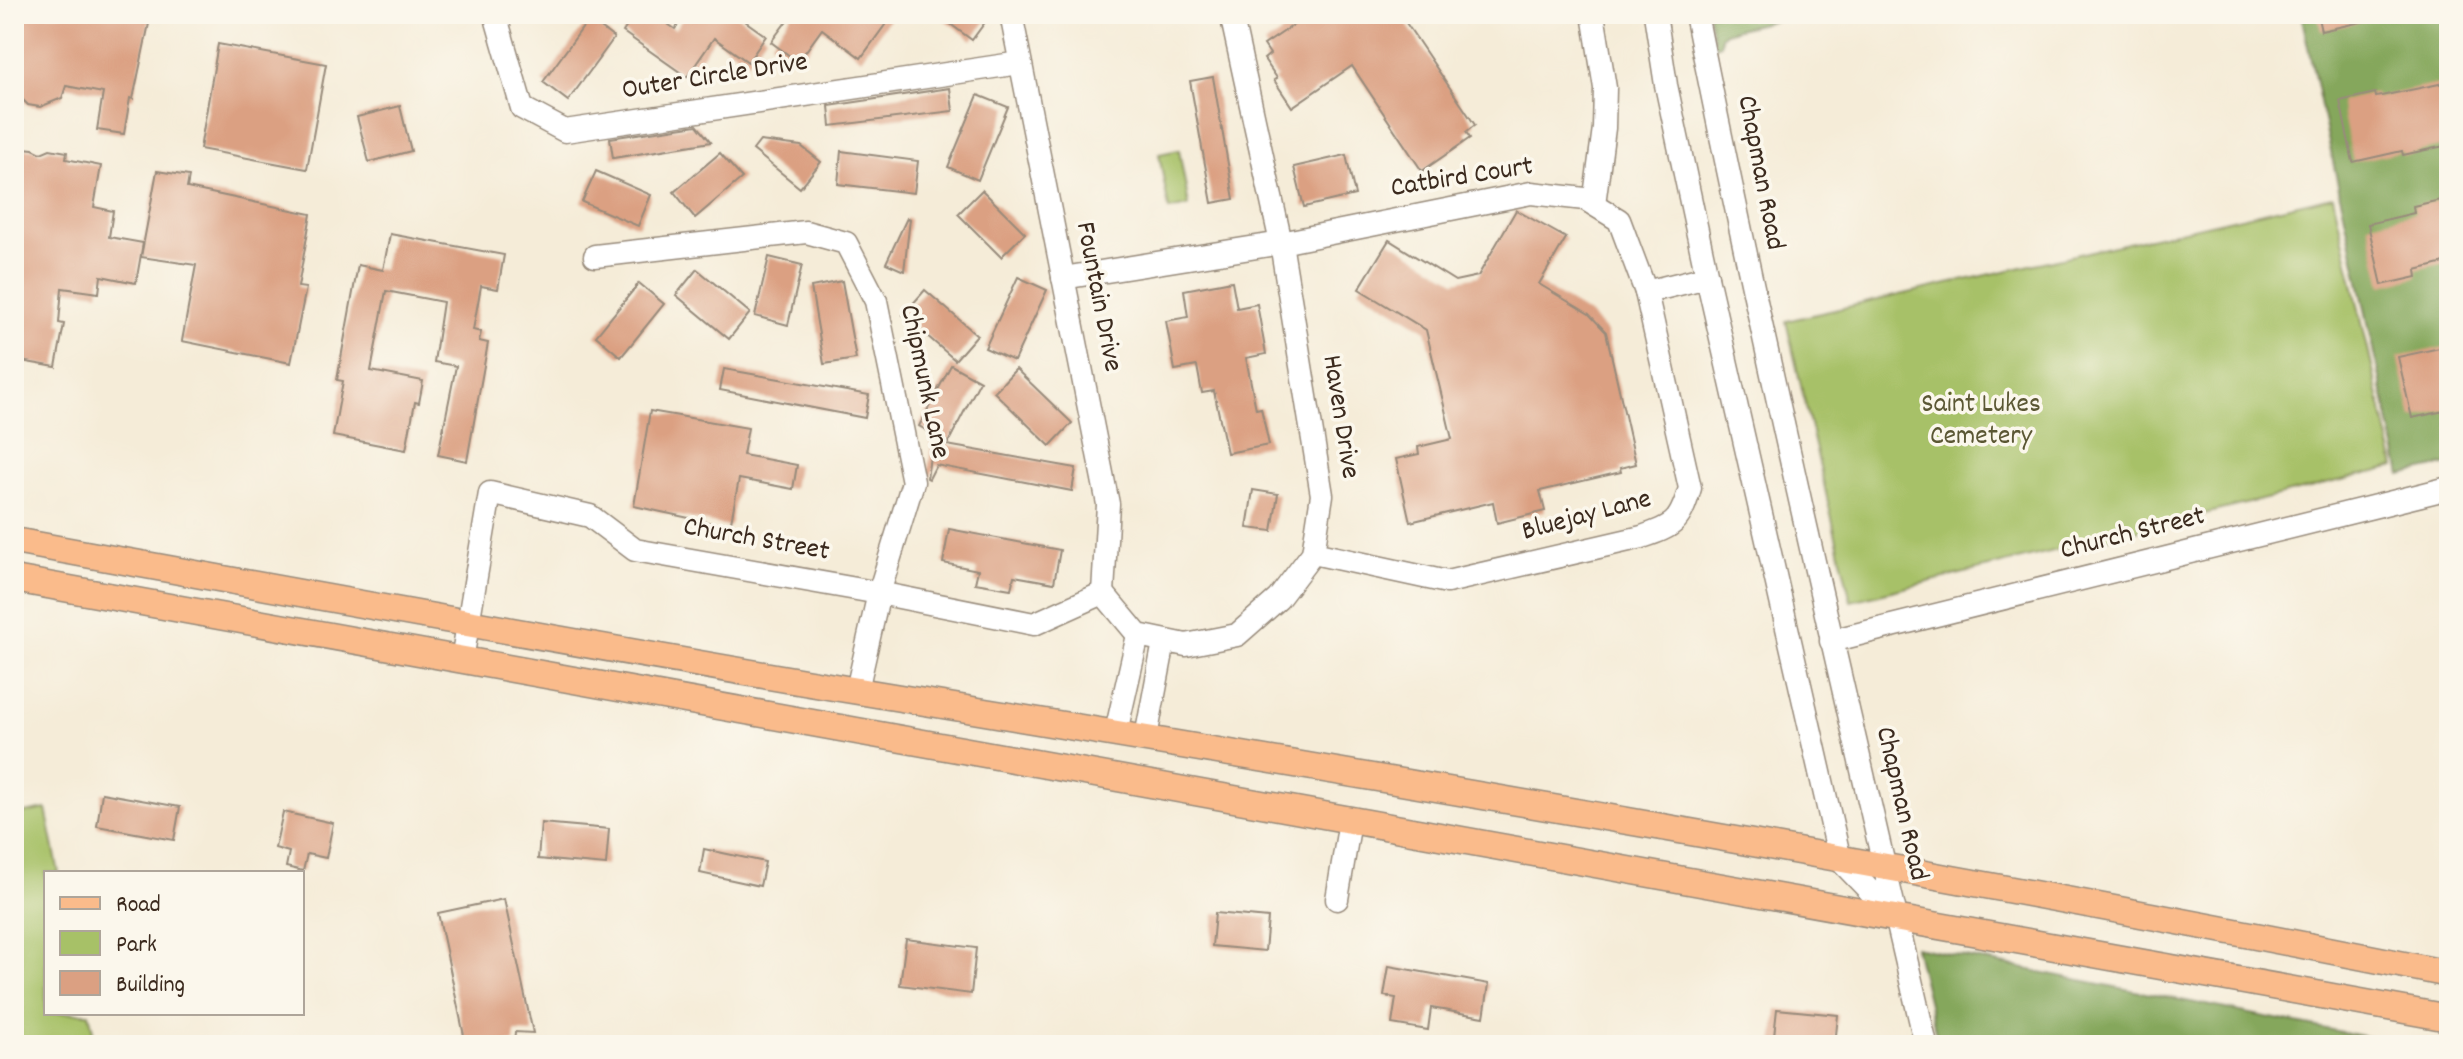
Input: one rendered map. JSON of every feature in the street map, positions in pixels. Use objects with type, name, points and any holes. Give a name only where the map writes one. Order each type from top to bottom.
[{"type":"main road","points":[[14,541],[469,623],[1146,737],[1883,867],[2449,974]]},
{"type":"main road","points":[[14,579],[2449,1018]]},
{"type":"street","name":"Outer Circle Drive","points":[[495,14],[522,108],[565,131],[1020,63]]},
{"type":"street","name":"Fountain Drive","points":[[1011,14],[1108,504],[1103,593]]},
{"type":"street","name":"Haven Drive","points":[[1164,642],[1186,645],[1237,635],[1278,599],[1313,553],[1322,495],[1281,243],[1231,14]]},
{"type":"street","points":[[1593,14],[1605,88],[1604,128],[1594,204]]},
{"type":"street","points":[[1655,14],[1666,85],[1707,277],[1840,860]]},
{"type":"street","name":"Chapman Road","points":[[1696,14],[1746,262],[1896,918]]},
{"type":"street","name":"Catbird Court","points":[[1063,278],[1281,243],[1531,193],[1585,199],[1619,220],[1646,292]]},
{"type":"street","name":"Chipmunk Lane","points":[[595,256],[806,232],[846,243],[876,301],[913,482],[879,593],[857,690]]},
{"type":"street","points":[[1646,292],[1707,277]]},
{"type":"street","name":"Bluejay Lane","points":[[1313,553],[1447,582],[1642,537],[1671,527],[1685,506],[1690,488],[1646,292]]},
{"type":"street","name":"Church Street","points":[[1831,641],[2449,488]]},
{"type":"street","name":"Church Street","points":[[462,660],[490,493],[590,516],[635,550],[1034,624],[1103,593]]},
{"type":"street","points":[[1103,593],[1138,635],[1164,642],[1146,737]]},
{"type":"street","points":[[1116,732],[1138,635]]},
{"type":"street","points":[[1337,899],[1350,821]]},
{"type":"street","name":"Chapman Road","points":[[1840,860],[1896,918]]},
{"type":"street","points":[[1896,918],[1926,1045]]},
{"type":"green space","points":[[1708,14],[1801,14],[1725,32],[1721,36],[1721,44],[1715,46]]},
{"type":"green space","points":[[2301,14],[2449,14],[2449,464],[2401,475]]},
{"type":"green space","points":[[1179,150],[1189,206],[1169,210],[1159,154]]},
{"type":"green space","name":"Saint Lukes Cemetery","points":[[2333,196],[2395,467],[1851,601],[1786,321]]},
{"type":"green space","points":[[46,809],[59,871],[44,871],[44,1015],[89,1015],[96,1045],[14,1045],[14,815]]},
{"type":"green space","points":[[1915,947],[2407,1045],[1939,1045]]},
{"type":"building","points":[[14,14],[151,14],[124,134],[97,130],[103,93],[66,86],[62,98],[40,107],[28,105],[19,96],[14,88]]},
{"type":"building","points":[[635,14],[653,14],[675,29],[686,14],[735,14],[766,36],[748,62],[714,38],[687,77],[623,32]]},
{"type":"building","points":[[792,14],[893,14],[861,58],[822,29],[798,62],[771,42]]},
{"type":"building","points":[[937,14],[991,14],[972,40]]},
{"type":"building","points":[[1310,14],[1400,14],[1475,125],[1466,132],[1470,138],[1422,171],[1352,66],[1292,107],[1264,59],[1270,54],[1264,45]]},
{"type":"building","points":[[2317,14],[2366,14],[2366,21],[2321,31]]},
{"type":"building","points":[[589,19],[614,38],[568,101],[543,82]]},
{"type":"building","points":[[218,44],[326,64],[307,169],[200,149]]},
{"type":"building","points":[[1213,77],[1234,199],[1212,203],[1190,81]]},
{"type":"building","points":[[2449,82],[2449,145],[2353,162],[2340,101]]},
{"type":"building","points":[[950,88],[953,111],[831,126],[829,106]]},
{"type":"building","points":[[978,95],[1008,107],[978,180],[948,167]]},
{"type":"building","points":[[400,106],[411,151],[369,162],[357,117]]},
{"type":"building","points":[[697,125],[711,142],[613,158],[610,138]]},
{"type":"building","points":[[760,141],[801,146],[821,162],[800,188],[753,150]]},
{"type":"building","points":[[14,147],[41,153],[50,149],[67,152],[66,159],[101,166],[94,207],[113,211],[109,237],[143,243],[136,283],[101,276],[99,293],[62,288],[59,323],[64,324],[56,367],[15,360],[19,340],[14,339]]},
{"type":"building","points":[[841,151],[918,161],[914,193],[838,184]]},
{"type":"building","points":[[720,153],[742,178],[695,218],[674,192]]},
{"type":"building","points":[[1346,155],[1355,195],[1304,207],[1294,167]]},
{"type":"building","points":[[157,171],[189,176],[187,188],[311,214],[298,287],[306,288],[291,363],[182,341],[196,265],[141,257]]},
{"type":"building","points":[[596,171],[651,195],[638,226],[582,202]]},
{"type":"building","points":[[982,190],[1025,233],[1001,257],[958,214]]},
{"type":"building","points":[[2449,198],[2449,262],[2416,270],[2417,277],[2382,285],[2368,224],[2414,213],[2413,206]]},
{"type":"building","points":[[1516,210],[1566,238],[1539,284],[1589,314],[1606,332],[1636,464],[1620,468],[1621,472],[1540,491],[1545,511],[1497,523],[1493,502],[1410,522],[1396,459],[1419,454],[1418,447],[1452,439],[1426,330],[1359,289],[1389,240],[1455,281],[1478,276]]},
{"type":"building","points":[[907,218],[910,219],[904,271],[886,263]]},
{"type":"building","points":[[390,234],[504,255],[498,289],[481,286],[473,330],[481,332],[479,341],[488,343],[467,461],[438,455],[456,366],[434,362],[443,302],[386,291],[371,371],[423,381],[419,403],[415,402],[406,450],[333,436],[343,381],[337,380],[358,265],[383,270]]},
{"type":"building","points":[[769,257],[802,265],[788,325],[755,316]]},
{"type":"building","points":[[697,269],[750,313],[729,339],[676,295]]},
{"type":"building","points":[[1018,277],[1047,290],[1014,361],[985,348]]},
{"type":"building","points":[[842,281],[856,359],[824,364],[811,287]]},
{"type":"building","points":[[1232,281],[1237,308],[1257,304],[1266,354],[1246,358],[1256,409],[1261,408],[1269,445],[1227,453],[1214,391],[1202,393],[1197,366],[1175,370],[1166,321],[1188,317],[1184,290]]},
{"type":"building","points":[[639,283],[664,304],[621,357],[596,336]]},
{"type":"building","points":[[925,290],[977,335],[955,360],[903,315]]},
{"type":"building","points":[[2449,346],[2449,410],[2412,418],[2398,357]]},
{"type":"building","points":[[951,365],[980,381],[947,445],[1076,468],[1072,491],[936,465],[927,478],[933,434],[919,426]]},
{"type":"building","points":[[724,369],[869,395],[865,418],[720,390]]},
{"type":"building","points":[[1016,369],[1072,423],[1050,446],[994,392]]},
{"type":"building","points":[[650,411],[748,428],[743,455],[797,465],[793,489],[739,479],[730,527],[634,506]]},
{"type":"building","points":[[1253,490],[1278,494],[1272,531],[1247,528]]},
{"type":"building","points":[[949,529],[1060,550],[1054,583],[1014,576],[1011,589],[975,583],[978,570],[943,563]]},
{"type":"building","points":[[102,793],[180,807],[174,840],[97,826]]},
{"type":"building","points":[[283,812],[333,823],[326,858],[307,854],[303,871],[286,867],[289,852],[275,848]]},
{"type":"building","points":[[541,823],[609,829],[606,865],[538,859]]},
{"type":"building","points":[[704,849],[765,862],[760,886],[700,873]]},
{"type":"building","points":[[504,899],[533,1033],[515,1032],[514,1042],[499,1045],[466,1045],[438,913]]},
{"type":"building","points":[[1215,913],[1268,918],[1265,951],[1212,946]]},
{"type":"building","points":[[906,939],[976,948],[971,994],[900,985]]},
{"type":"building","points":[[1389,966],[1489,984],[1484,1017],[1431,1008],[1428,1030],[1392,1024],[1396,998],[1384,996]]},
{"type":"building","points":[[1777,1009],[1838,1015],[1835,1045],[1773,1045]]}]
